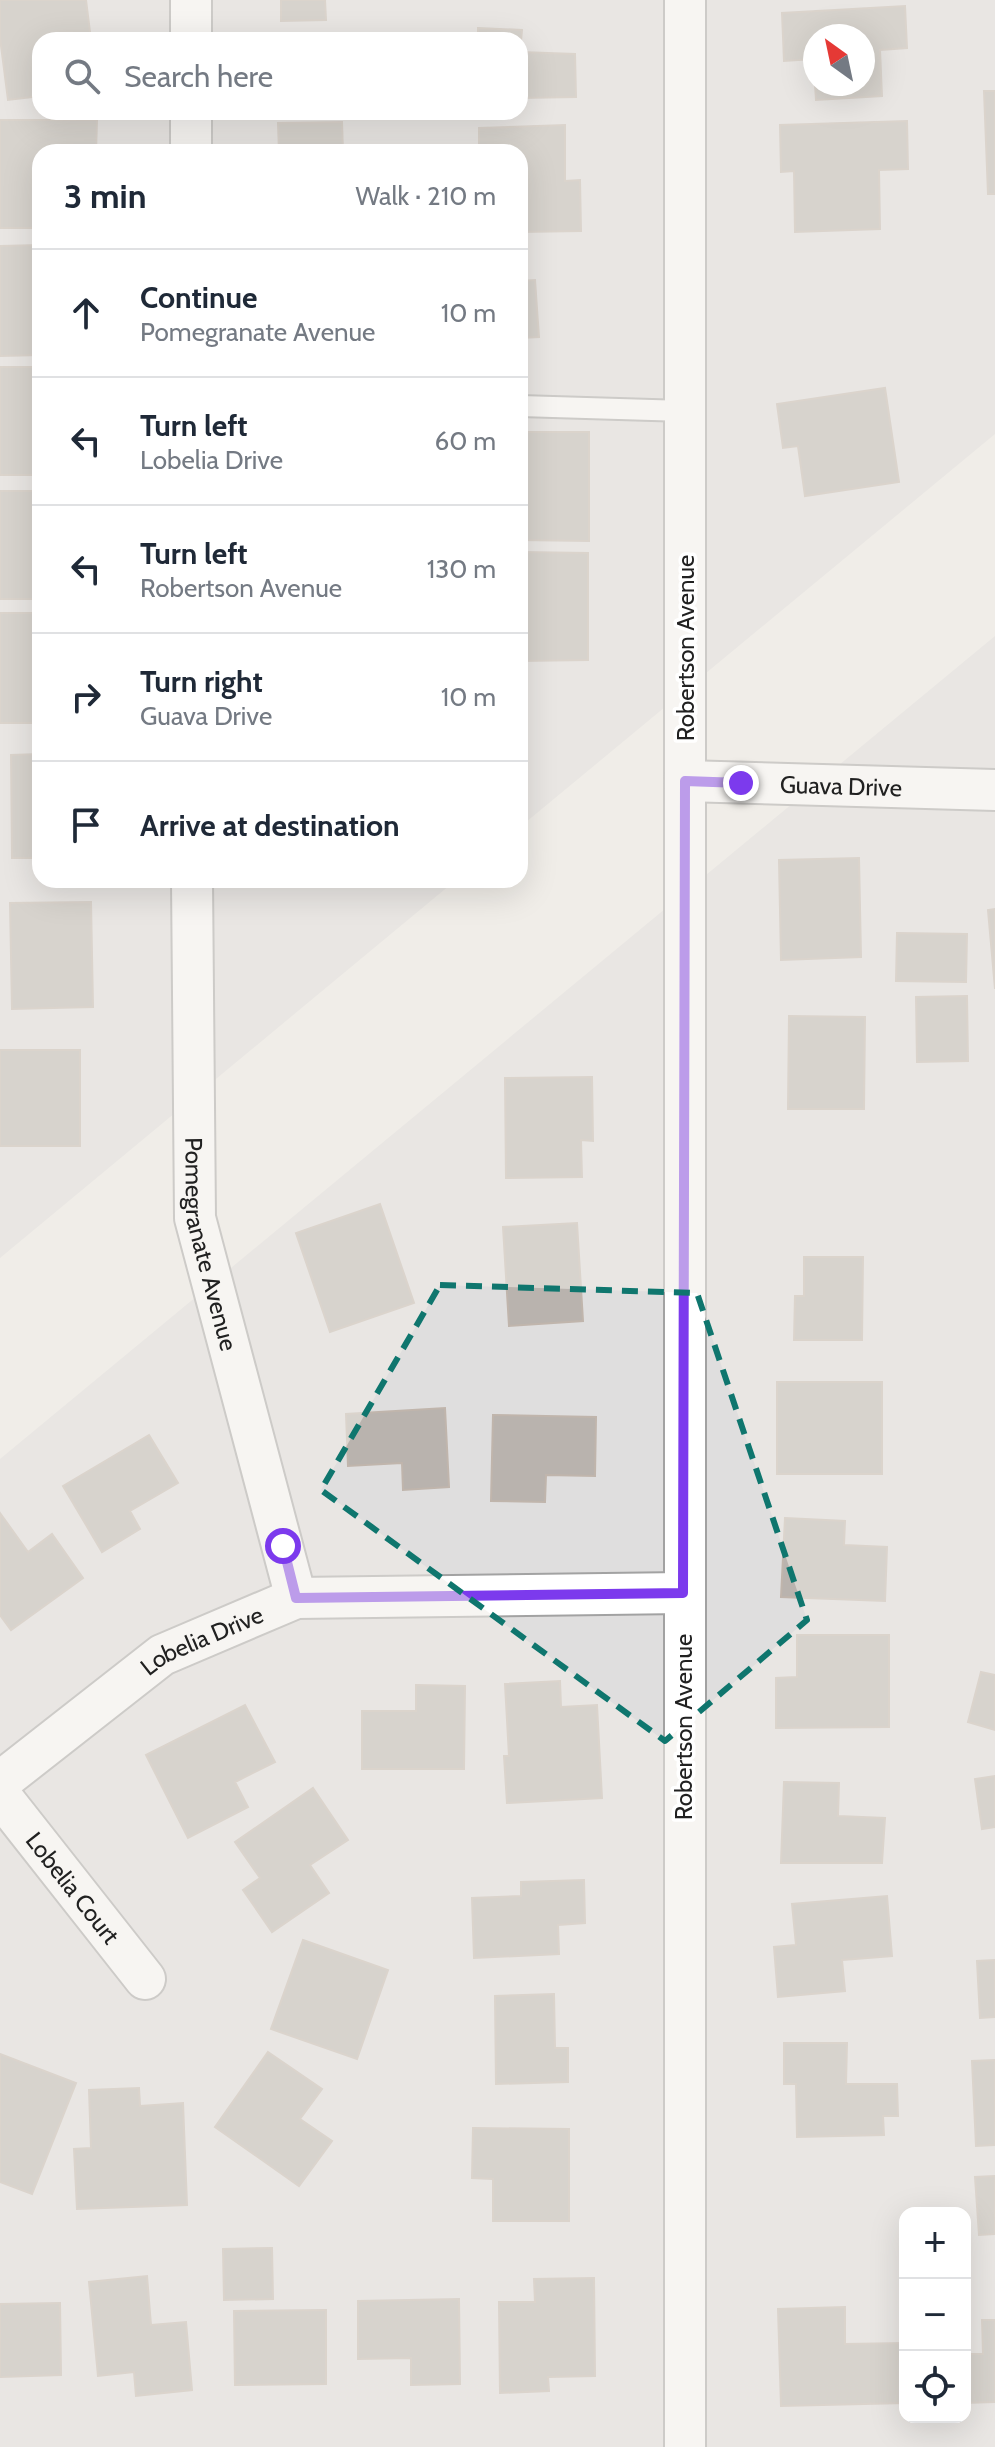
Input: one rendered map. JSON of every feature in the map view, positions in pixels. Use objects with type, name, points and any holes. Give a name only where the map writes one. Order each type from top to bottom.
[{"type":"street","points":[[191,0],[191,32]]},
{"type":"street","name":"Robertson Avenue","points":[[685,0],[685,2447]]},
{"type":"street","points":[[191,120],[191,144]]},
{"type":"street","name":"Guava Drive","points":[[685,781],[995,790]]},
{"type":"street","name":"Pomegranate Avenue","points":[[192,888],[195,1218],[296,1598]]},
{"type":"street","name":"Lobelia Drive","points":[[0,1782],[162,1655],[296,1598],[683,1593]]},
{"type":"street","name":"Lobelia Court","points":[[0,1795],[145,1979]]},
{"type":"lane","points":[[528,406],[685,411]]},
{"type":"highlighted area","points":[[440,1285],[697,1293],[807,1620],[665,1741],[321,1490]]},
{"type":"shaded area","points":[[0,0],[995,0],[995,434],[528,820],[528,144],[32,144],[32,888],[446,888],[0,1258]]},
{"type":"shaded area","points":[[995,636],[995,2447],[0,2447],[0,1459]]},
{"type":"building","points":[[0,0],[86,0],[90,32],[32,32],[32,97],[8,100],[0,38]]},
{"type":"building","points":[[281,0],[325,0],[326,20],[281,21]]},
{"type":"building","points":[[905,6],[907,48],[880,50],[882,96],[816,100],[816,96],[875,96],[875,24],[803,24],[803,60],[784,61],[782,13]]},
{"type":"building","points":[[478,28],[522,30],[522,32],[478,32]]},
{"type":"building","points":[[528,52],[575,54],[576,97],[528,98]]},
{"type":"building","points":[[984,91],[995,91],[995,194],[988,194]]},
{"type":"building","points":[[0,120],[97,120],[96,144],[32,144],[32,228],[0,228]]},
{"type":"building","points":[[907,121],[908,169],[879,170],[880,229],[795,232],[794,171],[781,172],[780,125]]},
{"type":"building","points":[[342,122],[343,144],[279,144],[278,123]]},
{"type":"building","points":[[565,125],[565,181],[580,180],[581,231],[528,232],[528,144],[479,144],[479,128]]},
{"type":"building","points":[[32,245],[32,355],[0,356],[0,246]]},
{"type":"building","points":[[528,280],[535,280],[539,337],[528,338]]},
{"type":"building","points":[[0,367],[32,367],[32,475],[0,475]]},
{"type":"building","points":[[885,388],[899,482],[805,496],[798,446],[783,448],[777,404]]},
{"type":"building","points":[[528,432],[589,432],[589,541],[528,540]]},
{"type":"building","points":[[0,491],[32,491],[32,599],[0,599]]},
{"type":"building","points":[[528,552],[588,553],[588,660],[528,661]]},
{"type":"building","points":[[0,613],[32,613],[32,723],[0,723]]},
{"type":"building","points":[[32,754],[32,858],[12,858],[11,755]]},
{"type":"building","points":[[859,858],[861,957],[781,960],[779,860]]},
{"type":"building","points":[[91,902],[93,1007],[12,1009],[10,903]]},
{"type":"building","points":[[995,909],[995,989],[988,910]]},
{"type":"building","points":[[897,933],[967,934],[966,982],[896,981]]},
{"type":"building","points":[[967,996],[968,1061],[917,1062],[916,997]]},
{"type":"building","points":[[789,1016],[865,1017],[864,1109],[788,1109]]},
{"type":"building","points":[[0,1050],[80,1050],[80,1146],[0,1146]]},
{"type":"building","points":[[592,1077],[593,1141],[581,1140],[582,1177],[506,1178],[505,1078]]},
{"type":"building","points":[[380,1204],[414,1303],[330,1332],[296,1233]]},
{"type":"building","points":[[577,1223],[583,1321],[509,1326],[503,1227]]},
{"type":"building","points":[[804,1257],[863,1257],[862,1340],[794,1340],[795,1296],[804,1296]]},
{"type":"building","points":[[777,1382],[882,1382],[882,1474],[777,1474]]},
{"type":"building","points":[[445,1408],[449,1487],[403,1490],[402,1463],[348,1466],[346,1414]]},
{"type":"building","points":[[493,1415],[596,1417],[595,1476],[546,1475],[545,1502],[491,1501]]},
{"type":"building","points":[[149,1435],[178,1483],[130,1511],[140,1529],[102,1552],[63,1486]]},
{"type":"building","points":[[0,1513],[28,1552],[52,1534],[83,1578],[11,1630],[0,1615]]},
{"type":"building","points":[[785,1518],[845,1521],[844,1545],[887,1547],[885,1601],[781,1597]]},
{"type":"building","points":[[797,1635],[889,1635],[889,1727],[776,1728],[776,1678],[797,1677]]},
{"type":"building","points":[[981,1672],[995,1675],[995,1730],[968,1722]]},
{"type":"building","points":[[560,1681],[561,1707],[597,1705],[602,1798],[507,1803],[504,1756],[509,1756],[505,1684]]},
{"type":"building","points":[[416,1685],[465,1686],[464,1769],[362,1769],[362,1711],[416,1711]]},
{"type":"building","points":[[245,1705],[275,1762],[235,1782],[248,1807],[188,1838],[146,1755]]},
{"type":"building","points":[[995,1776],[995,1827],[982,1829],[975,1779]]},
{"type":"building","points":[[784,1782],[839,1783],[838,1816],[885,1818],[882,1863],[781,1863]]},
{"type":"building","points":[[313,1788],[348,1840],[310,1865],[329,1893],[272,1932],[243,1890],[260,1878],[235,1842]]},
{"type":"building","points":[[584,1880],[585,1923],[558,1925],[559,1954],[474,1958],[472,1898],[521,1896],[521,1882]]},
{"type":"building","points":[[887,1896],[892,1956],[842,1960],[845,1991],[778,1997],[774,1947],[796,1945],[792,1904]]},
{"type":"building","points":[[303,1940],[388,1970],[357,2059],[271,2029]]},
{"type":"building","points":[[995,1960],[995,2017],[980,2018],[977,1961]]},
{"type":"building","points":[[554,1994],[555,2048],[568,2048],[568,2082],[496,2084],[495,1996]]},
{"type":"building","points":[[784,2043],[847,2043],[846,2084],[897,2084],[898,2116],[883,2116],[884,2135],[797,2137],[796,2084],[784,2084]]},
{"type":"building","points":[[268,2052],[322,2089],[300,2119],[332,2141],[299,2186],[215,2127]]},
{"type":"building","points":[[0,2054],[76,2083],[32,2194],[0,2182]]},
{"type":"building","points":[[995,2060],[995,2145],[976,2146],[972,2061]]},
{"type":"building","points":[[139,2088],[140,2106],[183,2103],[187,2205],[77,2209],[74,2149],[91,2148],[89,2090]]},
{"type":"building","points":[[473,2128],[569,2129],[569,2221],[493,2221],[493,2179],[472,2178]]},
{"type":"building","points":[[995,2176],[995,2234],[979,2235],[975,2177]]},
{"type":"building","points":[[272,2248],[273,2299],[224,2300],[223,2249]]},
{"type":"building","points":[[147,2276],[151,2325],[186,2322],[192,2390],[136,2396],[134,2372],[98,2376],[89,2282]]},
{"type":"building","points":[[594,2278],[595,2376],[548,2377],[549,2391],[500,2393],[499,2302],[535,2302],[534,2279]]},
{"type":"building","points":[[459,2299],[460,2384],[411,2385],[411,2358],[358,2359],[358,2301]]},
{"type":"building","points":[[60,2303],[61,2375],[0,2377],[0,2304]]},
{"type":"building","points":[[845,2307],[845,2344],[899,2343],[899,2403],[781,2406],[778,2309]]},
{"type":"building","points":[[326,2310],[326,2384],[235,2385],[234,2311]]},
{"type":"building","points":[[982,2320],[995,2320],[995,2402],[971,2403],[971,2354],[983,2354]]},
{"type":"route","points":[[283,1546],[296,1598],[683,1593],[685,781],[741,783]]}]
